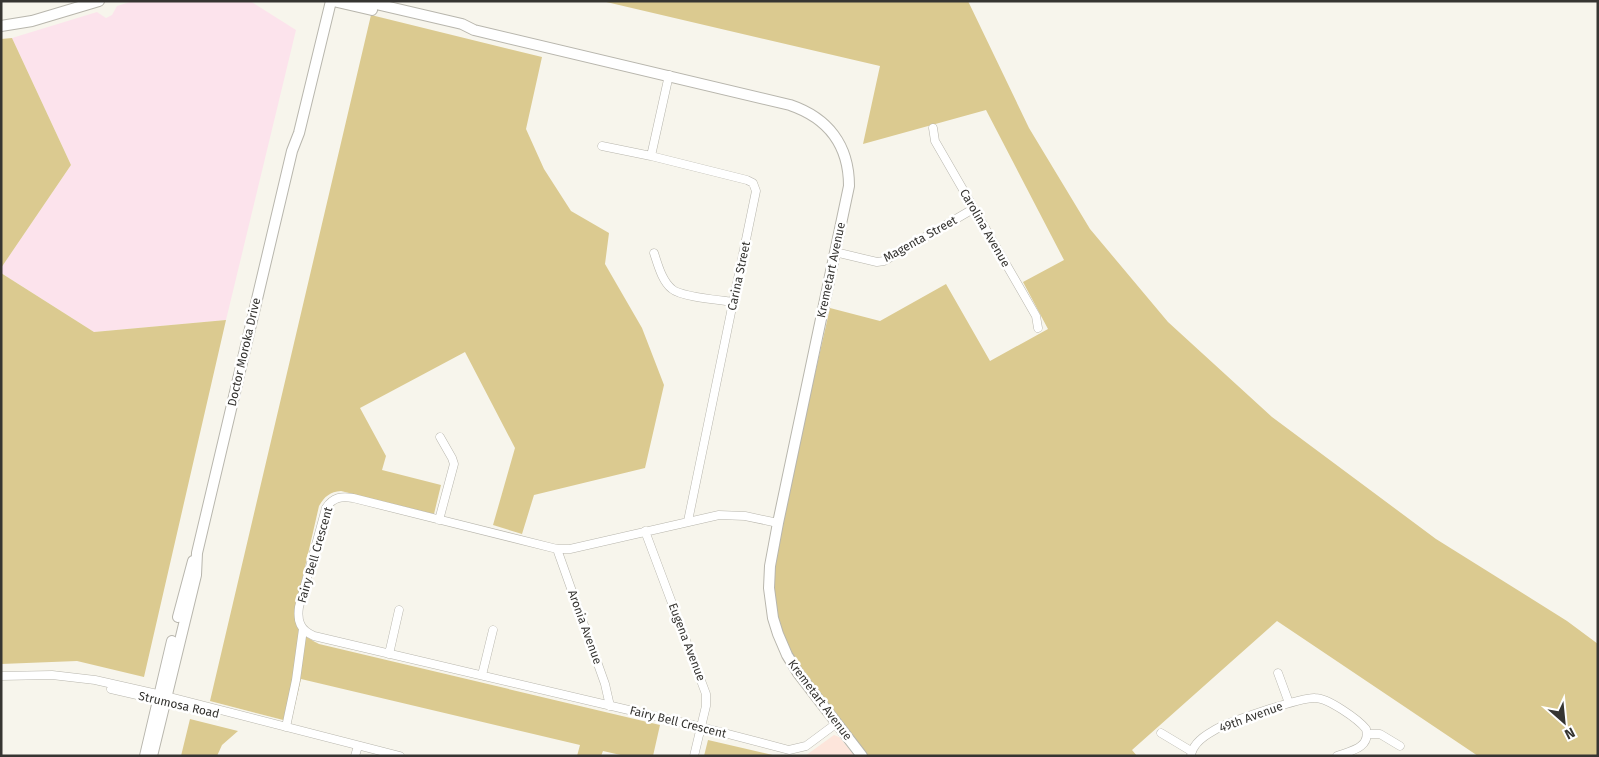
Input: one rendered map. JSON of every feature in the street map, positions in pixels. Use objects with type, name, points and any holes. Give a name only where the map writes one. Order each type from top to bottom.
[{"type":"street","points":[[1,26],[32,21],[99,1]]},
{"type":"street","name":"Doctor Moroka Drive","points":[[292,151],[292,138],[324,1]]},
{"type":"street","name":"Doctor Moroka Drive","points":[[152,756],[162,698],[190,568],[196,553],[292,151],[299,133],[332,1]]},
{"type":"street","name":"Kremetart Avenue","points":[[332,1],[461,30],[474,30],[790,105],[808,112],[824,124],[841,145],[845,154],[849,186],[778,523],[768,588],[773,618],[787,655],[862,756]]},
{"type":"street","name":"Kremetart Avenue","points":[[363,1],[462,24],[474,30]]},
{"type":"street","points":[[651,156],[669,75]]},
{"type":"street","name":"Carolina Avenue","points":[[933,128],[935,141],[1036,316],[1038,328]]},
{"type":"street","name":"Carina Street","points":[[602,146],[747,180],[754,186],[757,193],[688,521]]},
{"type":"street","name":"Magenta Street","points":[[835,252],[877,262],[884,261],[973,209]]},
{"type":"street","points":[[654,253],[665,280],[672,290],[683,294],[734,302]]},
{"type":"street","points":[[439,520],[454,464],[440,437]]},
{"type":"street","name":"Fairy Bell Crescent","points":[[778,523],[731,514],[688,521],[570,549],[557,549],[348,498],[338,498],[326,508],[299,607],[298,620],[303,629],[314,636],[789,750],[806,746],[837,723]]},
{"type":"street","name":"Eugena Avenue","points":[[645,531],[704,688],[706,706],[694,756]]},
{"type":"street","name":"Aronia Avenue","points":[[557,549],[605,684],[610,706]]},
{"type":"street","points":[[389,654],[399,610]]},
{"type":"street","points":[[286,727],[296,680],[303,629]]},
{"type":"street","points":[[482,675],[493,630]]},
{"type":"street","name":"49th Avenue","points":[[1278,672],[1288,703]]},
{"type":"street","name":"Strumosa Road","points":[[1,676],[52,675],[82,679],[94,684],[262,720],[400,756]]},
{"type":"street","name":"Doctor Moroka Drive","points":[[145,756],[162,698]]},
{"type":"street","name":"49th Avenue","points":[[1161,733],[1191,754],[1198,742],[1214,730],[1288,703],[1316,698],[1325,700],[1357,721],[1366,729],[1367,734]]},
{"type":"street","points":[[1337,756],[1358,749],[1366,740],[1367,734],[1380,734],[1400,746]]},
{"type":"street","points":[[355,756],[358,746]]},
{"type":"shaded area","points":[[133,1],[250,1],[296,30],[226,320],[94,332],[1,273],[1,268],[71,165],[12,38],[97,12],[106,18],[112,15],[117,6]]},
{"type":"shaded area","points":[[602,1],[968,1],[1029,128],[1090,229],[1168,322],[1272,417],[1436,539],[1567,621],[1598,644],[1598,756],[1478,756],[1277,621],[1132,750],[1137,756],[867,756],[790,654],[777,616],[773,587],[781,523],[830,308],[880,321],[946,284],[990,361],[1048,329],[1023,282],[1064,260],[986,110],[863,144],[880,66]]},
{"type":"shaded area","points":[[371,15],[542,57],[526,129],[544,169],[571,211],[609,233],[605,264],[642,328],[664,385],[645,468],[534,495],[522,534],[493,525],[515,448],[465,352],[360,408],[386,456],[382,470],[441,485],[434,514],[341,491],[328,495],[319,506],[294,615],[297,626],[302,633],[319,644],[660,725],[653,756],[625,756],[603,751],[601,756],[577,756],[580,745],[301,679],[291,722],[210,701]]},
{"type":"shaded area","points":[[12,38],[71,165],[1,268],[1,39]]},
{"type":"shaded area","points":[[1,273],[94,332],[226,320],[144,677],[77,661],[1,664]]},
{"type":"shaded area","points":[[190,719],[238,731],[222,745],[217,756],[181,756]]},
{"type":"shaded area","points":[[834,735],[839,737],[855,756],[805,756]]},
{"type":"shaded area","points":[[708,740],[777,756],[704,756]]}]
